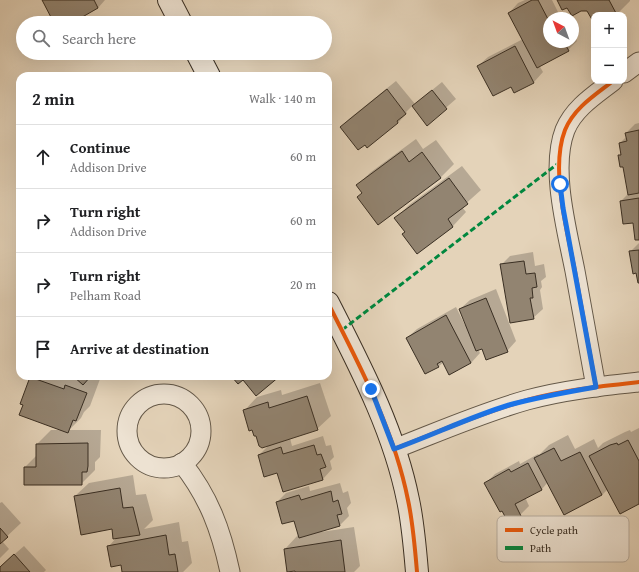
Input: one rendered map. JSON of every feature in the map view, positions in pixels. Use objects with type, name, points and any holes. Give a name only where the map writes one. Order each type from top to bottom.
[{"type":"main road","points":[[169,0],[177,16]]},
{"type":"main road","points":[[201,60],[207,72]]},
{"type":"main road","points":[[332,311],[371,389],[394,449],[408,499],[416,551],[417,572]]},
{"type":"street","points":[[627,71],[639,62]]},
{"type":"street","points":[[596,387],[563,208],[560,179],[561,148],[565,130],[574,114],[588,100],[609,84]]},
{"type":"street","points":[[394,449],[464,421],[507,406],[550,395],[596,387],[639,382]]},
{"type":"street","points":[[182,463],[196,480],[206,498],[218,526],[230,572]]},
{"type":"building","points":[[42,0],[94,0],[98,8],[84,16],[50,16]]},
{"type":"building","points":[[532,0],[538,0],[544,12],[543,12],[543,48],[567,48],[569,51],[537,68],[508,13]]},
{"type":"building","points":[[557,0],[609,0],[615,12],[591,12],[591,18],[587,11],[570,12],[567,8],[562,10]]},
{"type":"building","points":[[515,46],[534,83],[514,93],[511,87],[493,96],[477,66]]},
{"type":"building","points":[[387,89],[406,114],[397,121],[398,123],[367,148],[365,145],[358,150],[340,127]]},
{"type":"building","points":[[432,90],[447,109],[427,126],[412,106]]},
{"type":"building","points":[[639,130],[639,193],[628,195],[623,167],[620,167],[618,155],[621,155],[619,143],[627,141],[625,133]]},
{"type":"building","points":[[402,151],[409,162],[422,152],[441,178],[378,225],[357,197],[362,193],[356,185]]},
{"type":"building","points":[[449,178],[468,204],[448,219],[453,227],[417,254],[402,234],[405,232],[394,218]]},
{"type":"building","points":[[639,198],[639,240],[635,240],[633,223],[623,224],[620,201]]},
{"type":"building","points":[[639,250],[638,283],[636,273],[633,274],[629,251]]},
{"type":"building","points":[[524,261],[526,274],[535,273],[537,287],[532,288],[533,298],[530,298],[534,319],[510,323],[500,264]]},
{"type":"building","points":[[486,298],[508,352],[486,360],[482,349],[476,351],[459,309]]},
{"type":"building","points":[[446,315],[471,363],[449,375],[442,361],[437,364],[439,367],[425,374],[406,338]]},
{"type":"building","points":[[29,380],[38,380],[64,389],[65,385],[87,393],[76,421],[73,420],[68,433],[19,415],[23,405],[20,404]]},
{"type":"building","points":[[77,380],[87,380],[83,385]]},
{"type":"building","points":[[234,380],[243,380],[238,384]]},
{"type":"building","points":[[243,380],[275,380],[256,396]]},
{"type":"building","points":[[307,396],[318,430],[262,448],[259,446],[256,436],[254,436],[252,430],[249,431],[243,410],[268,402],[269,408]]},
{"type":"building","points":[[628,440],[639,461],[639,504],[620,514],[589,456],[610,445],[617,443],[618,445]]},
{"type":"building","points":[[88,443],[88,466],[87,472],[82,472],[82,485],[24,485],[24,467],[36,467],[36,444]]},
{"type":"building","points":[[314,445],[317,455],[321,454],[326,467],[320,469],[323,480],[283,492],[277,473],[264,477],[258,455],[281,447],[283,454]]},
{"type":"building","points":[[554,448],[561,461],[580,452],[602,495],[564,515],[534,458]]},
{"type":"building","points":[[528,463],[542,490],[515,504],[521,516],[505,516],[502,511],[500,512],[484,483],[509,469],[511,472]]},
{"type":"building","points":[[120,488],[123,508],[133,507],[140,535],[113,539],[112,529],[81,535],[74,496]]},
{"type":"building","points":[[331,491],[333,502],[338,500],[342,514],[337,515],[340,526],[299,538],[294,521],[282,524],[276,502],[299,495],[301,500]]},
{"type":"building","points":[[0,528],[8,537],[0,544]]},
{"type":"building","points":[[166,535],[169,555],[175,554],[178,572],[122,572],[121,565],[111,567],[107,546]]},
{"type":"building","points":[[341,540],[345,572],[287,572],[284,549]]},
{"type":"building","points":[[14,554],[30,572],[0,572],[0,567]]},
{"type":"marked path","points":[[342,330],[560,162]]},
{"type":"cycle path","points":[[596,387],[564,219],[559,181],[559,163],[561,146],[565,130],[569,122],[586,102],[609,84]]},
{"type":"cycle path","points":[[332,311],[375,399],[394,449],[402,474],[410,509],[417,572]]},
{"type":"cycle path","points":[[394,449],[476,417],[527,400],[569,391],[639,382]]},
{"type":"route","points":[[371,389],[394,449],[464,421],[507,406],[550,395],[596,387],[563,208],[560,184]]}]
